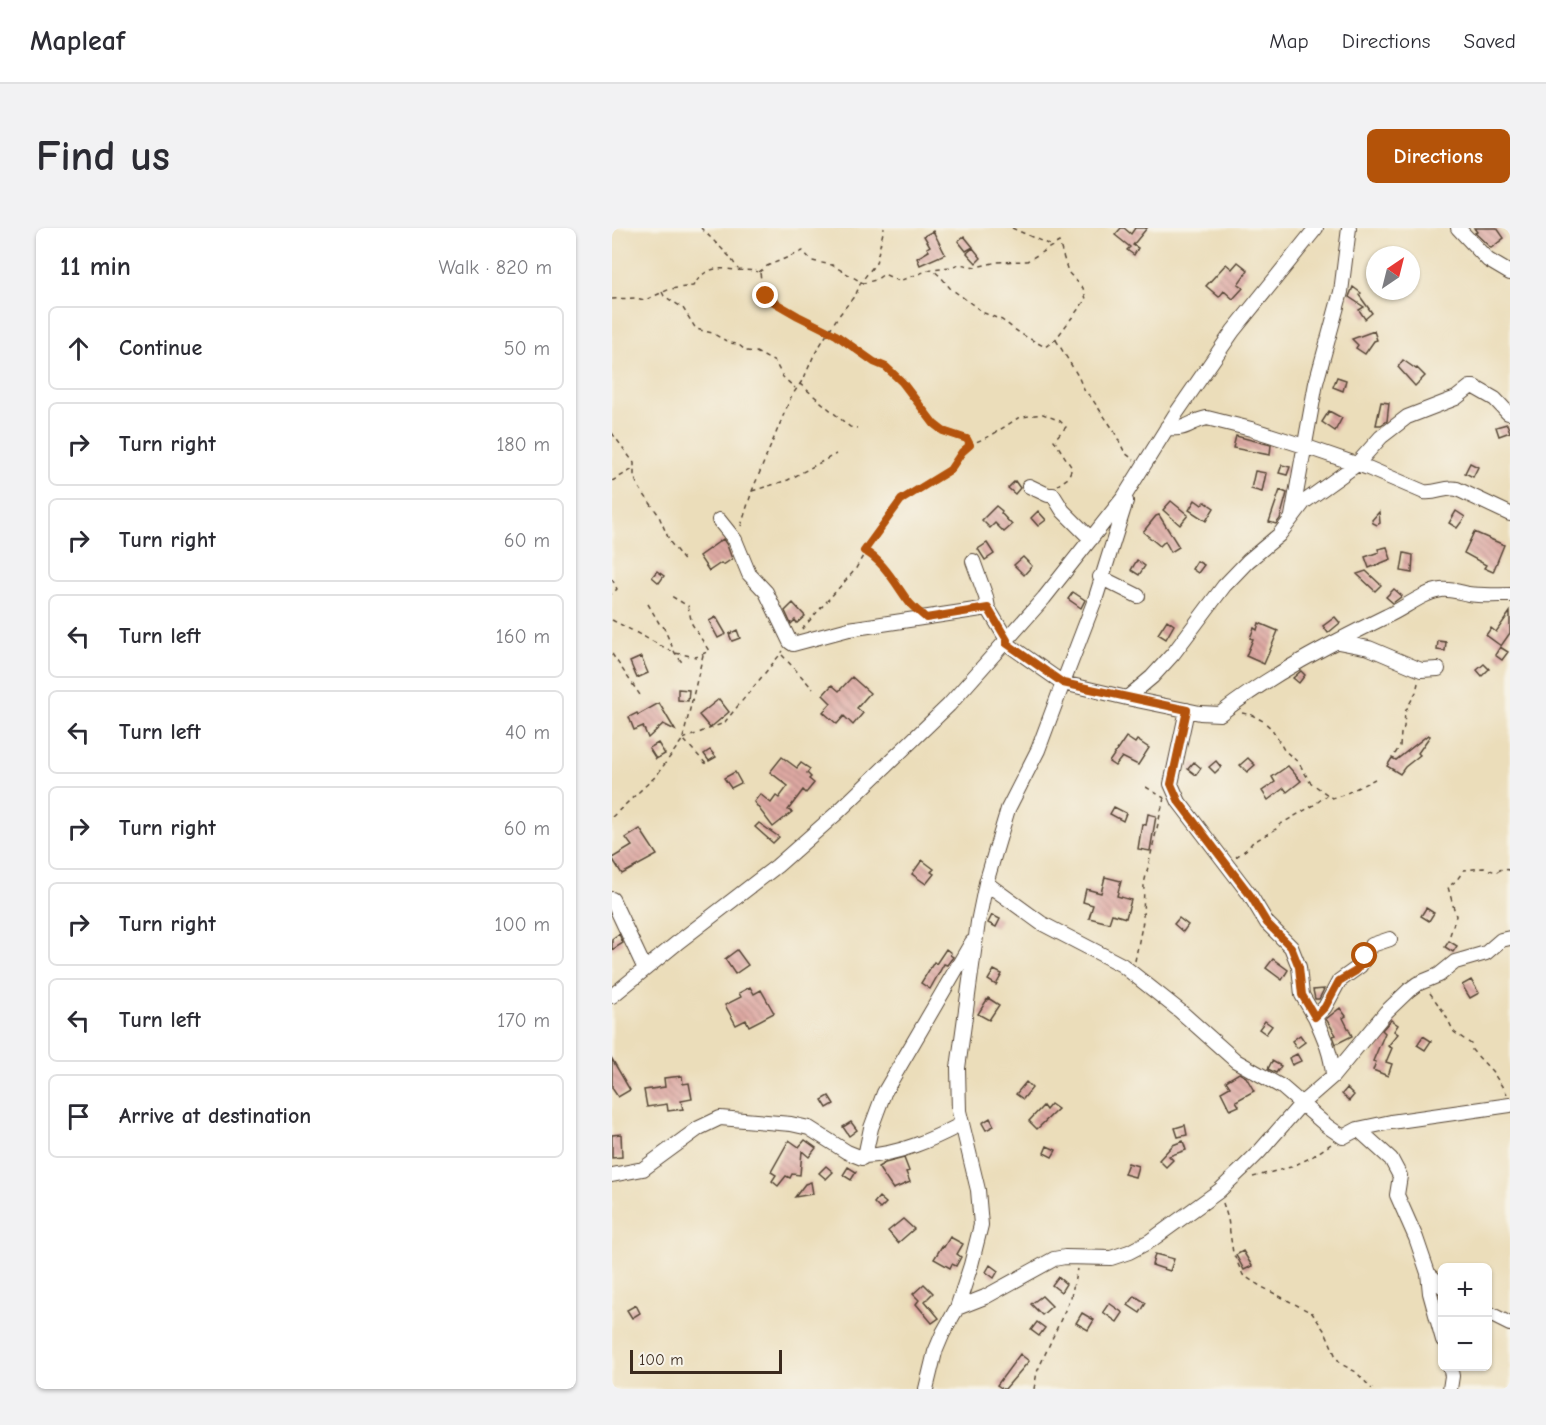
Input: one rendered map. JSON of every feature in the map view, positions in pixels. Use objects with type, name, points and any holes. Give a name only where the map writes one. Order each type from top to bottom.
[{"type":"street","points":[[612,996],[777,866],[837,813],[949,705],[1006,642],[1131,488],[1167,428],[1233,331],[1316,228]]},
{"type":"street","points":[[1292,516],[1318,372],[1338,308],[1348,228]]},
{"type":"street","points":[[1458,228],[1488,260],[1510,273]]},
{"type":"street","points":[[1127,698],[1152,677],[1173,654],[1224,586],[1248,561],[1279,535],[1304,502],[1356,465],[1381,437],[1407,417],[1456,398],[1470,387],[1495,399],[1509,413]]},
{"type":"street","points":[[1167,428],[1182,429],[1207,418],[1251,429],[1304,446],[1424,492],[1431,493],[1448,488],[1457,489],[1510,514]]},
{"type":"street","points":[[1029,486],[1053,495],[1063,511],[1091,539]]},
{"type":"street","points":[[926,1389],[935,1352],[957,1308],[981,1224],[978,1190],[959,1111],[958,1068],[986,883],[1008,809],[1038,750],[1096,597],[1100,577],[1131,488]]},
{"type":"street","points":[[719,520],[736,543],[749,574],[766,592],[793,644],[849,629],[988,608]]},
{"type":"street","points":[[974,561],[988,608],[1006,642],[1063,683],[1187,710],[1221,714],[1275,675],[1338,642],[1355,630],[1440,590],[1481,595],[1510,595]]},
{"type":"street","points":[[1100,577],[1138,596]]},
{"type":"street","points":[[1338,642],[1369,648],[1421,670],[1438,669]]},
{"type":"street","points":[[1187,710],[1171,784],[1179,802],[1250,895],[1271,928],[1291,947],[1299,967],[1302,995],[1328,1047],[1333,1076]]},
{"type":"street","points":[[986,883],[1041,923],[1122,965],[1236,1061],[1282,1087],[1343,1137],[1358,1129],[1432,1115],[1510,1105]]},
{"type":"street","points":[[612,899],[645,969]]},
{"type":"street","points":[[865,1155],[871,1128],[884,1093],[977,934]]},
{"type":"street","points":[[957,1308],[985,1297],[1054,1259],[1111,1258],[1150,1241],[1219,1191],[1260,1151],[1302,1103],[1333,1076],[1386,1012],[1409,990],[1439,975],[1455,963],[1486,953],[1501,940],[1510,938]]},
{"type":"street","points":[[1315,1017],[1325,1007],[1339,981],[1360,966],[1372,945],[1390,939]]},
{"type":"street","points":[[612,1175],[642,1169],[699,1128],[720,1118],[791,1124],[809,1128],[858,1158],[865,1155],[885,1155],[901,1151],[962,1124]]},
{"type":"street","points":[[1358,1129],[1391,1159],[1401,1176],[1397,1195],[1428,1273],[1430,1293],[1438,1322]]},
{"type":"street","points":[[1428,1273],[1438,1282]]},
{"type":"street","points":[[1492,1315],[1510,1324]]},
{"type":"street","points":[[1450,1389],[1451,1371]]},
{"type":"path","points":[[701,228],[730,257],[738,270]]},
{"type":"path","points":[[736,543],[752,491],[795,388],[800,384],[837,318],[876,263],[884,228]]},
{"type":"path","points":[[1012,228],[1052,246]]},
{"type":"path","points":[[759,272],[767,266],[803,252],[812,261],[831,265],[861,282],[873,282],[884,273],[899,282],[932,269],[963,263],[976,267],[997,262],[1027,261],[1059,242],[1068,272],[1083,288],[1086,299],[1055,340],[1045,348],[1002,320],[984,313],[971,304],[950,288],[932,269]]},
{"type":"path","points":[[612,299],[645,300],[678,287],[693,286],[698,279],[717,267],[751,269],[759,272]]},
{"type":"path","points":[[759,272],[763,292],[772,301],[829,331],[894,374],[934,424],[943,431],[967,439],[970,445]]},
{"type":"path","points":[[663,292],[664,296],[683,308],[696,329],[712,333],[730,343],[738,344],[746,351],[756,352],[775,362],[783,377],[795,388]]},
{"type":"path","points":[[1055,340],[1078,376],[1084,392],[1090,396],[1113,429],[1125,453],[1144,468]]},
{"type":"path","points":[[800,384],[850,428],[857,428]]},
{"type":"path","points":[[683,739],[724,723],[790,642],[855,570],[864,551],[901,500],[950,470],[962,452],[970,445],[992,435],[1018,418],[1042,414],[1060,421],[1066,427],[1054,440],[1072,468],[1072,472],[1060,483],[1053,495]]},
{"type":"path","points":[[612,434],[627,452],[635,468],[634,476],[638,486],[658,514],[670,542],[686,563]]},
{"type":"path","points":[[752,491],[788,480],[836,454]]},
{"type":"path","points":[[612,481],[615,477],[635,468]]},
{"type":"path","points":[[864,551],[889,574],[909,603],[926,618]]},
{"type":"path","points":[[612,579],[617,589],[612,594]]},
{"type":"path","points":[[612,620],[675,653],[696,657],[709,651],[692,624],[688,606],[671,596]]},
{"type":"path","points":[[648,604],[684,665]]},
{"type":"path","points":[[612,654],[642,698]]},
{"type":"path","points":[[612,817],[656,776],[683,739],[703,654]]},
{"type":"path","points":[[781,654],[813,689]]},
{"type":"path","points":[[1395,754],[1400,746],[1405,712],[1416,692],[1421,670]]},
{"type":"path","points":[[1221,714],[1237,712],[1252,715],[1263,721],[1272,729],[1284,750],[1299,763],[1310,782],[1332,798],[1375,779]]},
{"type":"path","points":[[683,739],[708,766]]},
{"type":"path","points":[[1134,974],[1138,939],[1143,921],[1144,884],[1159,814],[1171,784]]},
{"type":"path","points":[[1146,787],[1164,798]]},
{"type":"path","points":[[1224,863],[1238,856],[1260,837],[1327,795]]},
{"type":"path","points":[[1450,935],[1456,916],[1448,887],[1464,870],[1484,868],[1496,872],[1502,869],[1510,870]]},
{"type":"path","points":[[1422,982],[1445,1014],[1454,1032],[1471,1044],[1472,1050],[1492,1071],[1510,1097]]},
{"type":"path","points":[[1248,1178],[1291,1167],[1312,1157],[1343,1137]]},
{"type":"path","points":[[1219,1191],[1228,1219],[1233,1253],[1244,1275],[1260,1286],[1312,1312],[1326,1333],[1341,1364],[1356,1372],[1372,1389]]},
{"type":"path","points":[[1034,1389],[1037,1372],[1071,1297],[1080,1257]]},
{"type":"building","points":[[1121,228],[1131,234],[1135,228],[1147,228],[1133,245],[1138,248],[1134,255],[1127,250],[1130,247],[1115,235]]},
{"type":"building","points":[[1474,228],[1497,228],[1504,238],[1491,248],[1475,233],[1477,232]]},
{"type":"building","points":[[933,231],[945,254],[920,265],[917,258],[929,251],[927,248],[930,246],[924,236]]},
{"type":"building","points":[[964,236],[973,247],[966,251],[958,241]]},
{"type":"building","points":[[973,248],[981,258],[976,263],[967,253]]},
{"type":"building","points":[[1238,262],[1248,270],[1238,284],[1243,288],[1233,299],[1224,291],[1219,297],[1206,286],[1226,264],[1232,269]]},
{"type":"building","points":[[1353,287],[1361,293],[1359,295],[1372,313],[1365,319],[1359,310],[1364,307],[1349,297]]},
{"type":"building","points":[[1374,331],[1377,340],[1365,354],[1356,348],[1358,345],[1352,339]]},
{"type":"building","points":[[1403,360],[1425,376],[1415,386],[1398,367]]},
{"type":"building","points":[[1337,377],[1346,380],[1343,391],[1333,387]]},
{"type":"building","points":[[1381,402],[1389,403],[1387,421],[1376,425]]},
{"type":"building","points":[[1329,411],[1342,418],[1335,431],[1322,422]]},
{"type":"building","points":[[1507,424],[1510,432],[1499,436],[1496,427]]},
{"type":"building","points":[[1236,436],[1271,445],[1270,455],[1233,448]]},
{"type":"building","points":[[1470,463],[1478,467],[1473,477],[1465,473]]},
{"type":"building","points":[[1282,465],[1290,467],[1287,475],[1279,473]]},
{"type":"building","points":[[1255,471],[1266,473],[1262,492],[1251,489]]},
{"type":"building","points":[[1015,481],[1020,488],[1015,494],[1008,488]]},
{"type":"building","points":[[1280,490],[1287,493],[1280,519],[1276,524],[1269,522]]},
{"type":"building","points":[[1195,500],[1202,505],[1205,502],[1214,508],[1206,521],[1189,510]]},
{"type":"building","points":[[1171,501],[1188,515],[1180,525],[1163,510]]},
{"type":"building","points":[[996,506],[1012,525],[1004,532],[995,523],[990,528],[982,520]]},
{"type":"building","points":[[1038,511],[1046,520],[1038,526],[1031,518]]},
{"type":"building","points":[[1456,511],[1465,517],[1457,528],[1449,523]]},
{"type":"building","points":[[1379,512],[1380,523],[1377,525],[1372,520]]},
{"type":"building","points":[[1159,515],[1179,547],[1171,552],[1165,541],[1160,546],[1143,532]]},
{"type":"building","points":[[1474,532],[1504,545],[1493,572],[1484,568],[1486,565],[1464,553]]},
{"type":"building","points":[[723,539],[732,559],[709,571],[699,556]]},
{"type":"building","points":[[987,543],[994,554],[985,560],[978,549]]},
{"type":"building","points":[[1387,547],[1391,559],[1369,568],[1365,557],[1379,552],[1378,549]]},
{"type":"building","points":[[1404,553],[1413,555],[1412,573],[1401,571]]},
{"type":"building","points":[[1023,557],[1032,566],[1024,575],[1014,565]]},
{"type":"building","points":[[1137,560],[1145,566],[1139,575],[1131,570]]},
{"type":"building","points":[[1197,561],[1204,565],[1198,573],[1192,569]]},
{"type":"building","points":[[657,571],[664,576],[659,583],[652,577]]},
{"type":"building","points":[[1366,571],[1381,585],[1375,591],[1357,574]]},
{"type":"building","points":[[1394,589],[1402,596],[1393,603],[1386,597]]},
{"type":"building","points":[[1073,592],[1085,600],[1081,608],[1068,599]]},
{"type":"building","points":[[793,603],[805,616],[797,623],[795,620],[791,624],[785,611]]},
{"type":"building","points":[[1510,612],[1510,633],[1501,646],[1486,635],[1491,628],[1496,632]]},
{"type":"building","points":[[716,617],[726,634],[718,638],[709,621]]},
{"type":"building","points":[[1335,617],[1340,623],[1328,633],[1323,626]]},
{"type":"building","points":[[1167,620],[1174,625],[1166,639],[1158,634]]},
{"type":"building","points":[[1259,623],[1278,631],[1264,664],[1246,656],[1253,639],[1250,638],[1254,628],[1257,630]]},
{"type":"building","points":[[737,630],[740,638],[732,641],[729,634]]},
{"type":"building","points":[[1438,641],[1446,642],[1445,651],[1437,650]]},
{"type":"building","points":[[1500,647],[1508,652],[1502,660],[1495,655]]},
{"type":"building","points":[[641,657],[648,673],[637,678],[630,662]]},
{"type":"building","points":[[1484,664],[1489,669],[1482,676],[1477,670]]},
{"type":"building","points":[[1301,671],[1305,675],[1299,683],[1293,678]]},
{"type":"building","points":[[852,677],[870,693],[857,708],[863,713],[853,725],[844,716],[837,724],[823,712],[831,703],[823,695],[832,685],[839,691]]},
{"type":"building","points":[[678,689],[689,690],[688,701],[678,700]]},
{"type":"building","points":[[719,699],[729,712],[710,728],[699,715]]},
{"type":"building","points":[[659,703],[675,730],[663,724],[648,738],[643,726],[634,730],[629,717],[637,713],[638,715]]},
{"type":"building","points":[[1428,735],[1430,736],[1418,753],[1420,755],[1400,774],[1387,766],[1392,758],[1396,760]]},
{"type":"building","points":[[1126,737],[1135,743],[1137,740],[1149,748],[1138,765],[1122,757],[1115,766],[1109,762]]},
{"type":"building","points":[[658,743],[665,754],[656,759],[649,748]]},
{"type":"building","points":[[710,750],[716,757],[709,761],[704,754]]},
{"type":"building","points":[[782,757],[797,768],[801,763],[810,769],[807,773],[811,777],[809,779],[814,783],[806,793],[803,790],[788,810],[792,812],[773,827],[754,802],[760,794],[771,803],[776,796],[779,798],[788,786],[770,772]]},
{"type":"building","points":[[1248,758],[1255,765],[1247,772],[1240,765]]},
{"type":"building","points":[[1216,761],[1221,767],[1215,773],[1209,767]]},
{"type":"building","points":[[1194,762],[1201,768],[1196,775],[1188,769]]},
{"type":"building","points":[[1288,766],[1301,781],[1287,792],[1284,788],[1268,800],[1262,791],[1275,782],[1272,777]]},
{"type":"building","points":[[735,772],[741,783],[731,788],[724,778]]},
{"type":"building","points":[[1114,807],[1126,813],[1123,821],[1110,814]]},
{"type":"building","points":[[1148,814],[1156,816],[1150,851],[1138,849],[1142,824],[1146,825]]},
{"type":"building","points":[[759,823],[779,837],[773,843],[755,827]]},
{"type":"building","points":[[640,829],[657,855],[622,874],[612,858],[632,846],[626,838]]},
{"type":"building","points":[[922,860],[934,869],[931,872],[934,874],[926,884],[912,874]]},
{"type":"building","points":[[1105,877],[1121,881],[1117,896],[1131,900],[1126,918],[1112,914],[1109,923],[1089,918],[1093,905],[1083,902],[1086,889],[1101,893]]},
{"type":"building","points":[[1426,908],[1434,913],[1429,921],[1421,916]]},
{"type":"building","points":[[992,915],[1000,919],[996,927],[988,923]]},
{"type":"building","points":[[1179,918],[1188,925],[1183,932],[1174,924]]},
{"type":"building","points":[[619,934],[623,943],[612,950],[612,939]]},
{"type":"building","points":[[1449,941],[1457,946],[1453,952],[1445,947]]},
{"type":"building","points":[[946,949],[953,957],[947,965],[944,964],[930,989],[921,983],[934,962],[936,964]]},
{"type":"building","points":[[737,950],[748,965],[735,974],[725,959]]},
{"type":"building","points":[[1273,959],[1288,970],[1282,980],[1266,968]]},
{"type":"building","points":[[994,970],[1002,974],[996,985],[988,980]]},
{"type":"building","points":[[1471,980],[1479,993],[1470,998],[1462,985]]},
{"type":"building","points":[[750,987],[754,994],[761,990],[774,1013],[749,1026],[746,1020],[736,1025],[725,1005],[741,997],[739,993]]},
{"type":"building","points":[[1324,989],[1319,999],[1315,999],[1313,990]]},
{"type":"building","points":[[988,998],[999,1005],[989,1020],[978,1014]]},
{"type":"building","points":[[1340,1008],[1346,1016],[1343,1018],[1352,1036],[1336,1044],[1333,1036],[1336,1035],[1326,1019]]},
{"type":"building","points":[[1391,1020],[1398,1025],[1394,1031],[1398,1034],[1388,1046],[1392,1048],[1386,1062],[1392,1064],[1388,1076],[1373,1070],[1376,1062],[1373,1061],[1385,1033],[1382,1030]]},
{"type":"building","points":[[1265,1021],[1272,1026],[1266,1034],[1259,1029]]},
{"type":"building","points":[[1300,1035],[1305,1042],[1297,1048],[1292,1041]]},
{"type":"building","points":[[1423,1036],[1431,1041],[1425,1050],[1417,1045]]},
{"type":"building","points":[[1297,1054],[1301,1061],[1292,1065],[1289,1058]]},
{"type":"building","points":[[612,1059],[630,1090],[618,1097],[612,1088]]},
{"type":"building","points":[[1272,1061],[1281,1066],[1276,1073],[1268,1069]]},
{"type":"building","points":[[1239,1073],[1246,1077],[1254,1091],[1236,1101],[1239,1106],[1230,1110],[1221,1092],[1230,1087],[1226,1081]]},
{"type":"building","points":[[682,1076],[683,1084],[689,1083],[692,1099],[681,1101],[683,1109],[668,1111],[667,1104],[647,1107],[644,1090],[665,1087],[664,1078]]},
{"type":"building","points":[[1026,1082],[1032,1088],[1023,1099],[1016,1094]]},
{"type":"building","points":[[1347,1088],[1354,1095],[1349,1101],[1342,1094]]},
{"type":"building","points":[[829,1096],[834,1104],[827,1108],[822,1100]]},
{"type":"building","points":[[1051,1104],[1058,1109],[1037,1129],[1029,1121],[1043,1106],[1046,1110]]},
{"type":"building","points":[[990,1118],[994,1126],[986,1130],[982,1123]]},
{"type":"building","points":[[851,1122],[857,1130],[849,1136],[843,1127]]},
{"type":"building","points":[[1185,1125],[1187,1135],[1178,1137],[1175,1128]]},
{"type":"building","points":[[621,1134],[622,1157],[612,1158],[612,1135]]},
{"type":"building","points":[[789,1140],[799,1147],[805,1140],[816,1148],[809,1157],[802,1151],[800,1175],[792,1174],[790,1178],[786,1176],[778,1186],[772,1181],[776,1175],[771,1172]]},
{"type":"building","points":[[1183,1141],[1186,1150],[1169,1156],[1173,1160],[1166,1167],[1159,1160],[1173,1145]]},
{"type":"building","points":[[1047,1146],[1056,1150],[1052,1157],[1044,1153]]},
{"type":"building","points":[[904,1158],[910,1182],[893,1189],[878,1167]]},
{"type":"building","points":[[1128,1163],[1138,1166],[1135,1177],[1124,1174]]},
{"type":"building","points":[[826,1166],[833,1172],[826,1179],[819,1173]]},
{"type":"building","points":[[848,1167],[856,1172],[851,1180],[843,1175]]},
{"type":"building","points":[[811,1182],[813,1194],[795,1197],[805,1184]]},
{"type":"building","points":[[879,1197],[886,1203],[880,1209],[874,1203]]},
{"type":"building","points":[[903,1219],[914,1229],[898,1243],[888,1231]]},
{"type":"building","points":[[950,1237],[963,1244],[957,1254],[961,1257],[956,1266],[952,1264],[950,1268],[934,1259]]},
{"type":"building","points":[[1243,1251],[1252,1266],[1244,1270],[1236,1255]]},
{"type":"building","points":[[1155,1254],[1174,1259],[1170,1271],[1152,1265]]},
{"type":"building","points":[[990,1265],[998,1271],[994,1278],[986,1272]]},
{"type":"building","points":[[1058,1277],[1066,1284],[1061,1292],[1052,1285]]},
{"type":"building","points":[[924,1284],[933,1293],[925,1301],[939,1318],[932,1323],[916,1304],[919,1300],[913,1294]]},
{"type":"building","points":[[1042,1296],[1052,1306],[1042,1315],[1031,1304]]},
{"type":"building","points":[[1135,1296],[1146,1303],[1140,1313],[1128,1305]]},
{"type":"building","points":[[1109,1303],[1123,1313],[1117,1322],[1103,1312]]},
{"type":"building","points":[[636,1305],[640,1313],[632,1318],[627,1310]]},
{"type":"building","points":[[1082,1313],[1094,1320],[1088,1330],[1076,1323]]},
{"type":"building","points":[[1037,1322],[1045,1328],[1039,1336],[1031,1330]]},
{"type":"building","points":[[1020,1354],[1029,1361],[1003,1389],[997,1385]]},
{"type":"route","points":[[766,296],[798,316],[836,335],[874,362],[886,367],[902,382],[934,424],[943,431],[967,439],[970,445],[962,452],[950,470],[901,500],[864,551],[870,554],[889,574],[909,603],[926,618],[988,608],[1007,640],[1006,643],[1063,683],[1187,710],[1171,784],[1173,792],[1250,895],[1267,923],[1291,947],[1299,967],[1302,995],[1315,1017],[1325,1007],[1339,981],[1356,971],[1365,956]]}]
